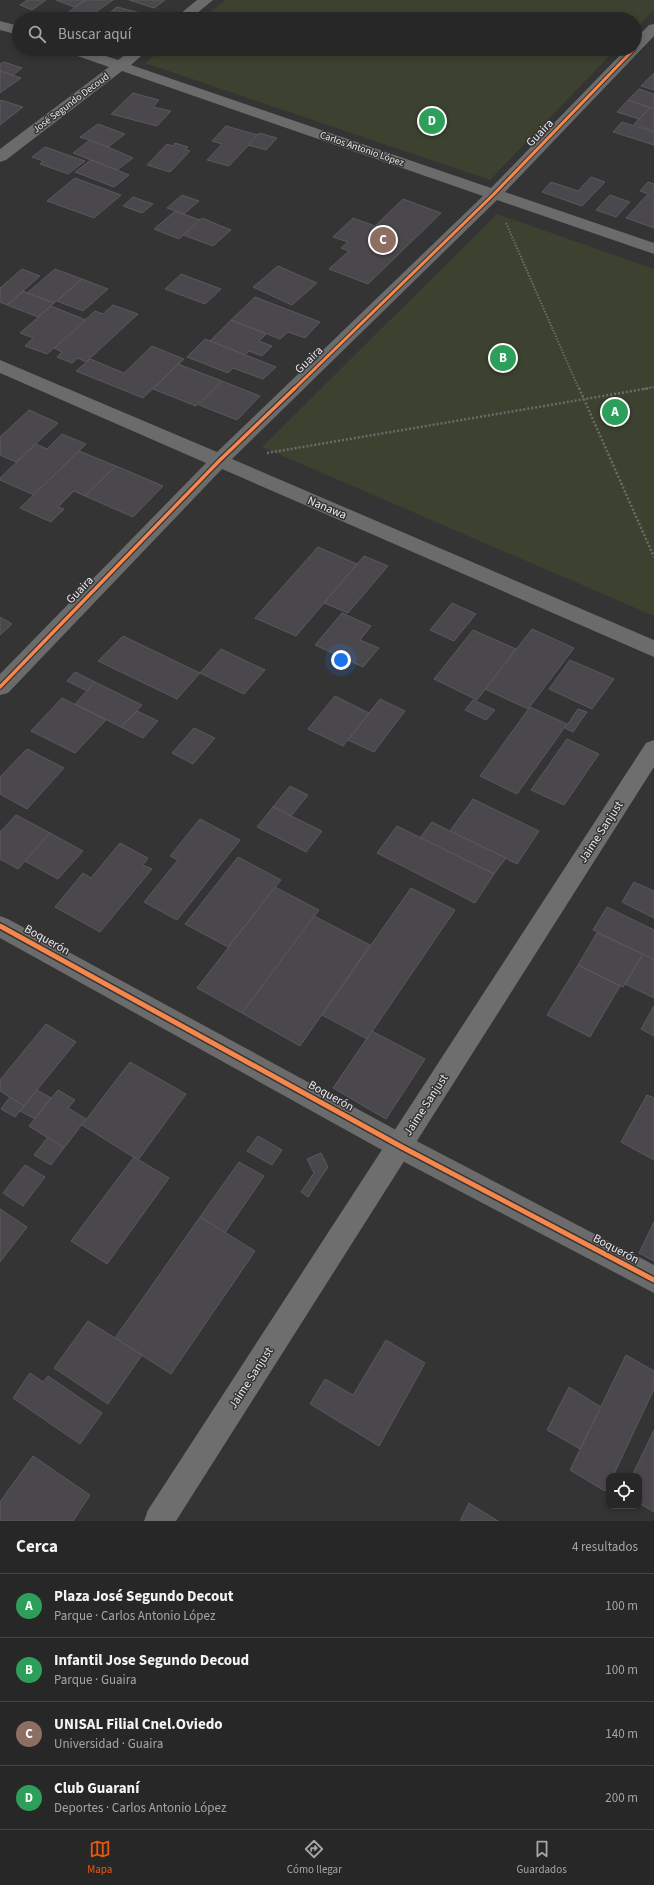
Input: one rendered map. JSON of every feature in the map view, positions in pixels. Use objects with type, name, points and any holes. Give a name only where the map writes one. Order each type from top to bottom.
[{"type":"main road","name":"Jaime Sanjust","points":[[159,1521],[654,749]]},
{"type":"street","points":[[190,12],[206,0]]},
{"type":"street","points":[[0,25],[12,29]]},
{"type":"street","name":"Guaira","points":[[642,41],[654,28]]},
{"type":"street","name":"Carlos Antonio López","points":[[91,56],[654,249]]},
{"type":"street","name":"José Segundo Decoud","points":[[0,157],[133,56]]},
{"type":"street","name":"Guaira","points":[[0,687],[219,461],[494,194],[628,56]]},
{"type":"street","name":"Nanawa","points":[[0,366],[654,649]]},
{"type":"street","name":"Boquerón","points":[[0,926],[400,1146],[654,1280]]},
{"type":"path","points":[[494,194],[654,557]]},
{"type":"path","points":[[266,453],[654,387]]},
{"type":"green space","points":[[226,0],[654,0],[654,10],[642,22],[642,12],[210,12]]},
{"type":"green space","points":[[154,56],[609,56],[490,180],[145,63]]},
{"type":"green space","points":[[497,214],[654,269],[654,616],[262,447]]},
{"type":"building","points":[[27,0],[46,0],[32,10],[20,5]]},
{"type":"building","points":[[56,0],[85,0],[74,7]]},
{"type":"building","points":[[86,0],[113,0],[96,12],[68,12]]},
{"type":"building","points":[[129,0],[165,0],[154,8]]},
{"type":"building","points":[[117,7],[136,12],[111,12]]},
{"type":"building","points":[[4,62],[22,68],[13,75],[0,71],[0,64]]},
{"type":"building","points":[[0,71],[21,78],[0,93]]},
{"type":"building","points":[[654,73],[654,90],[641,86]]},
{"type":"building","points":[[639,89],[654,94],[654,109],[628,100]]},
{"type":"building","points":[[133,93],[159,100],[153,107],[171,111],[157,126],[111,114]]},
{"type":"building","points":[[1,100],[23,107],[0,125],[0,101]]},
{"type":"building","points":[[628,100],[650,108],[639,119],[617,112]]},
{"type":"building","points":[[650,108],[654,109],[654,131],[634,124]]},
{"type":"building","points":[[622,122],[654,132],[654,145],[613,132]]},
{"type":"building","points":[[98,124],[125,134],[108,147],[80,137]]},
{"type":"building","points":[[226,126],[258,135],[229,166],[207,160],[222,144],[212,141]]},
{"type":"building","points":[[259,133],[277,138],[266,150],[248,145]]},
{"type":"building","points":[[90,140],[133,158],[117,170],[73,153]]},
{"type":"building","points":[[175,143],[188,147],[185,149],[190,151],[170,172],[147,165],[167,144],[173,146]]},
{"type":"building","points":[[45,147],[85,161],[68,174],[40,164],[43,161],[32,157]]},
{"type":"building","points":[[91,160],[129,175],[114,187],[75,172]]},
{"type":"building","points":[[591,177],[605,182],[582,206],[542,192],[551,182],[578,191]]},
{"type":"building","points":[[75,178],[121,195],[94,218],[47,201]]},
{"type":"building","points":[[648,182],[654,184],[654,196],[640,191]]},
{"type":"building","points":[[182,195],[199,201],[184,214],[167,208]]},
{"type":"building","points":[[610,195],[630,202],[616,217],[596,210]]},
{"type":"building","points":[[647,195],[654,198],[654,228],[626,218]]},
{"type":"building","points":[[133,197],[153,204],[142,213],[123,206]]},
{"type":"building","points":[[403,199],[441,213],[368,284],[329,269],[349,251],[341,248],[348,242],[333,237],[353,218],[375,226]]},
{"type":"building","points":[[175,211],[200,220],[179,239],[154,229]]},
{"type":"building","points":[[202,218],[231,230],[213,246],[183,235]]},
{"type":"building","points":[[278,266],[317,283],[292,305],[253,287]]},
{"type":"building","points":[[22,269],[40,276],[7,305],[0,302],[0,288]]},
{"type":"building","points":[[55,269],[82,279],[54,303],[27,293]]},
{"type":"building","points":[[181,274],[221,289],[205,304],[165,289]]},
{"type":"building","points":[[82,279],[108,289],[83,311],[57,301]]},
{"type":"building","points":[[24,291],[54,303],[38,317],[7,305]]},
{"type":"building","points":[[255,297],[320,322],[305,338],[288,332],[280,339],[231,320]]},
{"type":"building","points":[[113,305],[138,314],[86,362],[78,358],[72,363],[57,357],[62,352],[54,348],[95,311],[103,314]]},
{"type":"building","points":[[51,306],[86,320],[47,354],[25,346],[33,338],[20,333]]},
{"type":"building","points":[[231,320],[266,334],[259,341],[272,346],[262,356],[249,351],[245,355],[210,341]]},
{"type":"building","points":[[205,339],[276,367],[263,379],[233,368],[228,373],[187,357]]},
{"type":"building","points":[[152,346],[184,359],[143,398],[76,371],[90,359],[124,373]]},
{"type":"building","points":[[178,364],[222,381],[196,406],[153,389]]},
{"type":"building","points":[[222,381],[260,396],[237,420],[199,405]]},
{"type":"building","points":[[29,410],[58,423],[16,462],[0,455],[0,437]]},
{"type":"building","points":[[62,434],[86,444],[34,495],[0,480],[0,478],[36,444],[47,449]]},
{"type":"building","points":[[79,451],[116,466],[85,496],[74,491],[58,507],[64,509],[51,522],[20,508]]},
{"type":"building","points":[[116,466],[163,486],[133,517],[85,496]]},
{"type":"building","points":[[318,547],[357,564],[296,636],[255,618]]},
{"type":"building","points":[[364,556],[388,566],[348,613],[324,603]]},
{"type":"building","points":[[452,603],[476,614],[454,641],[430,630]]},
{"type":"building","points":[[342,613],[371,626],[360,640],[379,648],[363,667],[315,645]]},
{"type":"building","points":[[0,617],[12,624],[0,635]]},
{"type":"building","points":[[532,629],[574,648],[528,709],[485,689]]},
{"type":"building","points":[[473,630],[516,649],[477,700],[434,679]]},
{"type":"building","points":[[123,636],[200,673],[177,699],[98,661]]},
{"type":"building","points":[[221,649],[265,670],[244,694],[200,673]]},
{"type":"building","points":[[570,660],[614,679],[592,709],[549,689]]},
{"type":"building","points":[[75,672],[95,682],[87,691],[67,681]]},
{"type":"building","points":[[95,682],[142,705],[121,727],[75,704]]},
{"type":"building","points":[[335,696],[369,713],[343,746],[308,729]]},
{"type":"building","points":[[62,698],[106,720],[75,753],[31,731]]},
{"type":"building","points":[[380,699],[405,711],[374,752],[348,740]]},
{"type":"building","points":[[473,700],[495,710],[486,720],[465,710]]},
{"type":"building","points":[[530,707],[567,724],[517,794],[480,776]]},
{"type":"building","points":[[578,709],[587,712],[573,732],[565,728]]},
{"type":"building","points":[[137,711],[158,721],[143,738],[121,727]]},
{"type":"building","points":[[194,728],[215,738],[193,764],[172,753]]},
{"type":"building","points":[[567,739],[599,754],[564,805],[531,790]]},
{"type":"building","points":[[27,749],[64,768],[27,809],[0,794],[0,777]]},
{"type":"building","points":[[290,786],[308,795],[291,816],[273,807]]},
{"type":"building","points":[[473,799],[539,831],[517,864],[450,831]]},
{"type":"building","points":[[273,807],[322,831],[306,852],[257,827]]},
{"type":"building","points":[[16,815],[50,833],[18,869],[0,859],[0,832]]},
{"type":"building","points":[[200,819],[240,840],[177,920],[144,902],[178,860],[170,856]]},
{"type":"building","points":[[432,822],[506,858],[494,874],[420,838]]},
{"type":"building","points":[[397,826],[494,874],[475,903],[377,853]]},
{"type":"building","points":[[50,833],[83,851],[58,879],[25,861]]},
{"type":"building","points":[[120,843],[148,858],[143,865],[152,869],[100,932],[55,907],[83,873],[91,878]]},
{"type":"building","points":[[238,857],[281,880],[228,947],[185,924]]},
{"type":"building","points":[[634,882],[654,891],[654,918],[622,902]]},
{"type":"building","points":[[275,887],[319,910],[242,1013],[197,988]]},
{"type":"building","points":[[411,888],[455,910],[367,1039],[322,1015]]},
{"type":"building","points":[[607,907],[654,930],[654,960],[593,930]]},
{"type":"building","points":[[314,916],[370,945],[300,1046],[242,1013]]},
{"type":"building","points":[[597,933],[643,954],[623,987],[578,965]]},
{"type":"building","points":[[643,954],[654,960],[654,998],[625,984]]},
{"type":"building","points":[[578,965],[620,986],[590,1037],[547,1015]]},
{"type":"building","points":[[654,1006],[654,1036],[641,1029]]},
{"type":"building","points":[[46,1024],[76,1042],[24,1106],[0,1091],[0,1080]]},
{"type":"building","points":[[372,1031],[425,1059],[386,1119],[333,1088]]},
{"type":"building","points":[[130,1062],[186,1094],[138,1160],[82,1125]]},
{"type":"building","points":[[37,1090],[51,1098],[35,1119],[20,1111]]},
{"type":"building","points":[[58,1090],[75,1100],[68,1108],[86,1119],[64,1148],[29,1126]]},
{"type":"building","points":[[647,1095],[654,1098],[654,1160],[621,1142]]},
{"type":"building","points":[[10,1097],[24,1106],[15,1117],[1,1109]]},
{"type":"building","points":[[258,1136],[282,1150],[272,1165],[247,1151]]},
{"type":"building","points":[[48,1137],[64,1148],[51,1165],[34,1155]]},
{"type":"building","points":[[321,1153],[328,1167],[308,1197],[301,1192],[314,1173],[307,1159]]},
{"type":"building","points":[[134,1157],[169,1178],[107,1264],[71,1241]]},
{"type":"building","points":[[239,1162],[264,1176],[225,1233],[200,1217]]},
{"type":"building","points":[[25,1165],[45,1177],[23,1206],[3,1193]]},
{"type":"building","points":[[0,1209],[27,1227],[0,1262]]},
{"type":"building","points":[[200,1217],[255,1251],[171,1374],[115,1338]]},
{"type":"building","points":[[654,1222],[654,1261],[639,1253]]},
{"type":"building","points":[[88,1321],[142,1355],[108,1404],[54,1368]]},
{"type":"building","points":[[386,1340],[425,1363],[379,1446],[310,1404],[325,1379],[353,1395]]},
{"type":"building","points":[[626,1355],[654,1371],[654,1389],[614,1473],[606,1473],[605,1491],[570,1470]]},
{"type":"building","points":[[30,1373],[43,1382],[48,1376],[102,1413],[80,1444],[13,1398]]},
{"type":"building","points":[[569,1387],[601,1407],[580,1449],[547,1430]]},
{"type":"building","points":[[654,1430],[654,1512],[642,1505],[642,1473],[633,1473]]},
{"type":"building","points":[[33,1456],[90,1495],[73,1521],[0,1521],[0,1502]]},
{"type":"building","points":[[469,1503],[498,1521],[460,1521]]},
{"type":"cycle path","points":[[0,687],[219,461],[494,194],[627,56]]},
{"type":"cycle path","points":[[0,926],[400,1146],[654,1280]]},
{"type":"place","name":"Club Guaraní","points":[[432,121]]},
{"type":"place","name":"UNISAL Filial Cnel.Oviedo","points":[[383,240]]},
{"type":"place","name":"Infantil Jose Segundo Decoud","points":[[503,358]]},
{"type":"place","name":"Plaza José Segundo Decout","points":[[615,412]]}]
